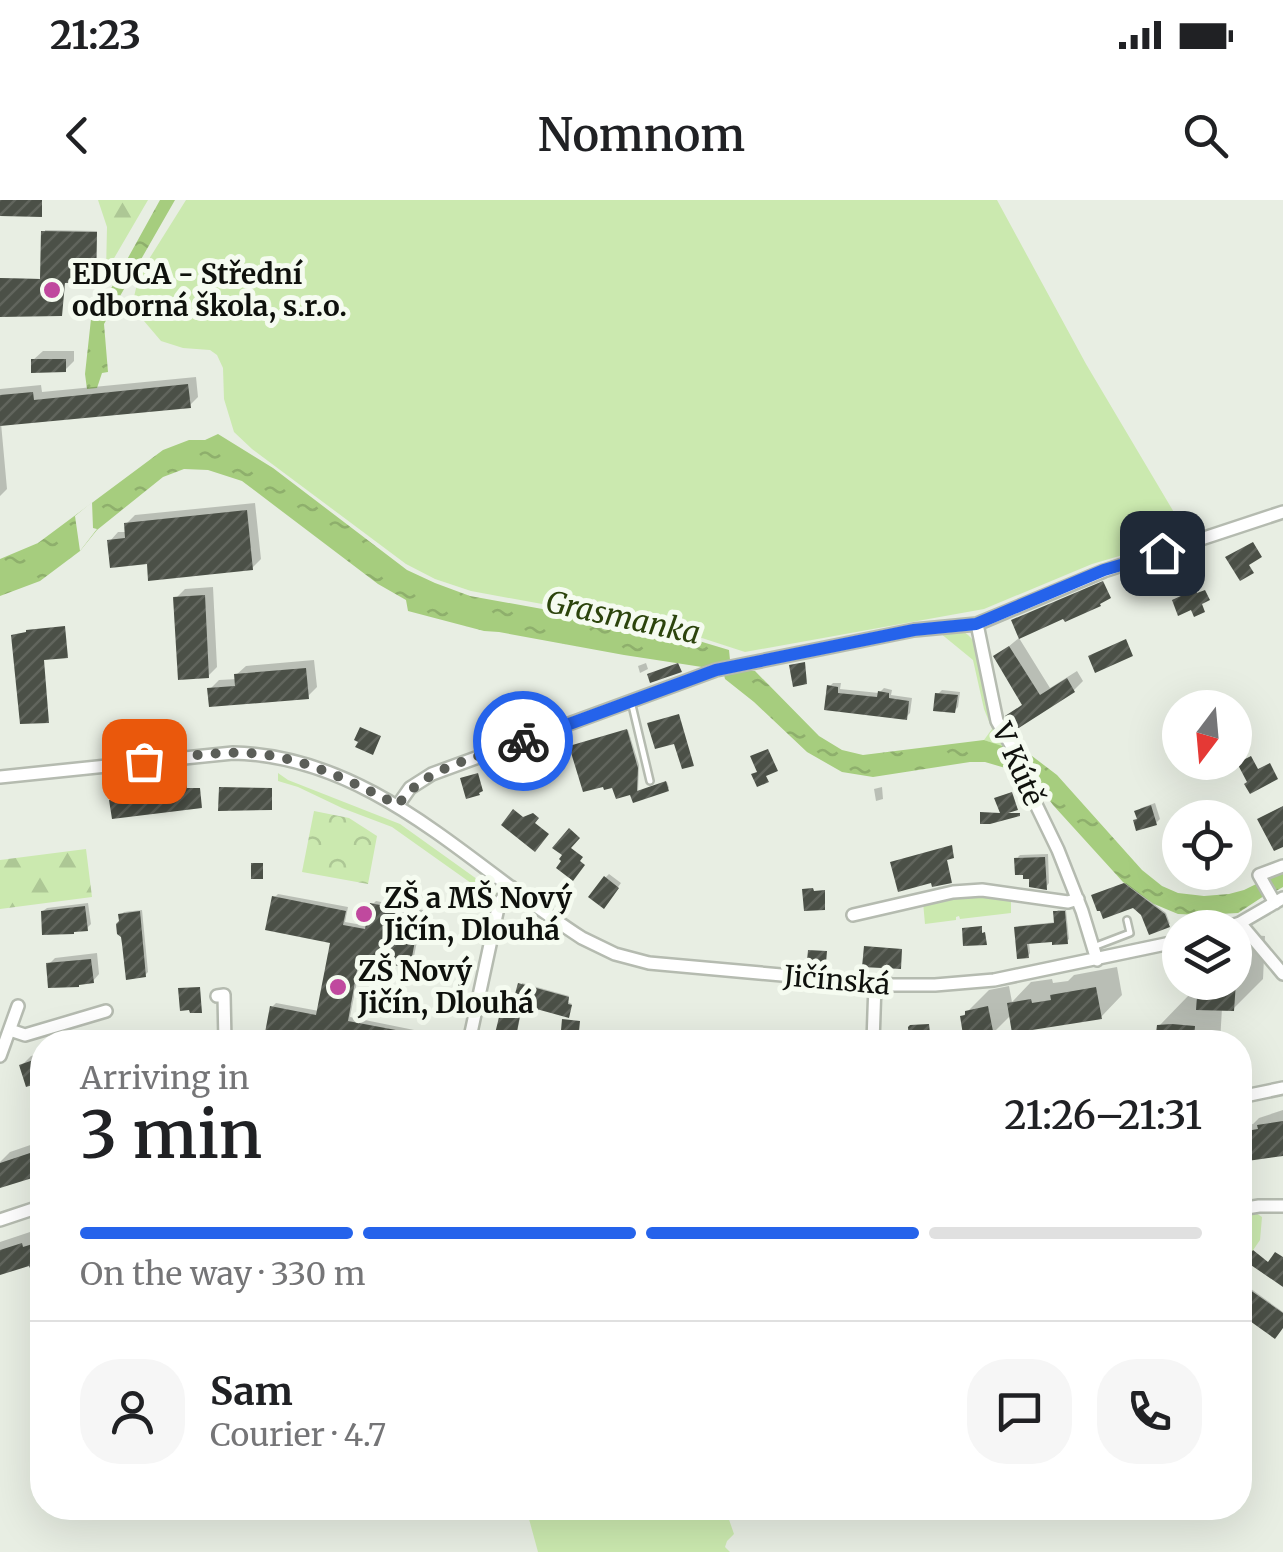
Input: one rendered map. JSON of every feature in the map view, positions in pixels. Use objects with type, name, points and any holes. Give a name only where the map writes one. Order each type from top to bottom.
[{"type":"street","points":[[398,805],[410,788],[432,774],[716,670],[914,630],[976,624],[1104,570],[1283,512]]},
{"type":"street","name":"V Kútě","points":[[976,624],[998,721],[1078,899],[1095,953]]},
{"type":"street","name":"Jičínská","points":[[0,777],[208,755],[258,754],[305,763],[398,805],[582,938],[626,958],[692,968],[929,985],[994,980],[1095,953],[1162,944]]},
{"type":"street","points":[[1252,915],[1276,898],[1259,875],[1283,866]]},
{"type":"street","points":[[472,1030],[499,903],[511,887]]},
{"type":"street","points":[[853,915],[953,892],[982,890],[1068,902],[1078,899]]},
{"type":"street","points":[[1252,937],[1283,974]]},
{"type":"street","points":[[873,1030],[875,984]]},
{"type":"street","points":[[217,996],[224,995],[225,1030]]},
{"type":"street","points":[[0,1056],[18,1006]]},
{"type":"street","points":[[42,1030],[106,1011]]},
{"type":"street","points":[[10,1030],[30,1034]]},
{"type":"street","points":[[1252,1094],[1283,1088]]},
{"type":"street","points":[[1252,1208],[1283,1206]]},
{"type":"street","points":[[0,1220],[30,1210]]},
{"type":"lane","points":[[631,702],[650,781]]},
{"type":"lane","points":[[1095,953],[1130,933],[1127,920]]},
{"type":"green space","points":[[98,200],[148,200],[106,272],[107,227]]},
{"type":"green space","points":[[186,200],[997,200],[1086,364],[1188,536],[1092,564],[984,609],[745,652],[668,627],[471,591],[435,579],[406,564],[252,449],[234,432],[224,399],[223,368],[217,355],[210,350],[161,341],[144,321],[134,297],[139,275]]},
{"type":"green space","points":[[959,630],[968,635],[980,653],[991,715],[1006,748],[984,740],[992,729],[973,660],[940,633]]},
{"type":"green space","points":[[278,773],[400,824],[513,905],[509,910],[392,827],[278,781]]},
{"type":"green space","points":[[314,811],[349,818],[377,836],[368,884],[302,872]]},
{"type":"green space","points":[[86,849],[92,897],[0,909],[0,860]]},
{"type":"green space","points":[[982,896],[1011,899],[1011,913],[960,919],[959,916],[956,920],[925,924],[923,902]]},
{"type":"green space","points":[[1252,1214],[1262,1217],[1260,1240],[1252,1252]]},
{"type":"green space","points":[[529,1520],[729,1520],[734,1534],[725,1547],[730,1552],[538,1552]]},
{"type":"water","points":[[160,200],[175,200],[104,324],[108,372],[102,373],[97,388],[87,389],[91,319]]},
{"type":"water","points":[[218,434],[273,468],[407,570],[435,583],[470,596],[669,632],[729,650],[730,660],[745,670],[755,671],[819,736],[842,750],[863,755],[984,740],[1032,756],[1057,775],[1162,890],[1204,896],[1229,894],[1252,890],[1252,886],[1283,871],[1283,887],[1243,910],[1168,910],[1123,882],[1032,776],[985,762],[873,777],[842,772],[807,752],[709,665],[702,667],[484,631],[408,611],[406,600],[378,584],[242,481],[208,470],[184,469],[163,477],[40,581],[0,596],[0,559],[38,543],[163,450],[189,440],[205,440]]},
{"type":"pier","points":[[92,502],[93,528],[97,529],[80,551],[75,516]]},
{"type":"building","points":[[0,200],[42,200],[42,217],[0,216]]},
{"type":"building","points":[[41,231],[97,232],[96,283],[65,283],[62,316],[0,317],[0,278],[40,279]]},
{"type":"building","points":[[31,359],[66,359],[66,372],[31,373]]},
{"type":"building","points":[[188,384],[191,408],[0,426],[0,395],[33,392],[34,400]]},
{"type":"building","points":[[247,510],[253,570],[148,581],[147,564],[110,568],[107,540],[125,538],[124,523]]},
{"type":"building","points":[[1253,542],[1262,557],[1249,565],[1254,573],[1240,581],[1225,557]]},
{"type":"building","points":[[1103,581],[1111,598],[1101,606],[1019,639],[1011,620]]},
{"type":"building","points":[[1196,589],[1197,593],[1205,590],[1210,600],[1202,604],[1205,612],[1194,617],[1191,610],[1178,616],[1172,600]]},
{"type":"building","points":[[205,595],[209,678],[178,680],[173,597]]},
{"type":"building","points":[[65,626],[68,658],[44,660],[49,723],[20,724],[11,635]]},
{"type":"building","points":[[1126,639],[1133,656],[1095,673],[1088,656]]},
{"type":"building","points":[[1009,646],[1040,695],[1067,678],[1075,692],[1014,731],[1005,716],[1022,705],[993,656]]},
{"type":"building","points":[[805,662],[807,684],[793,687],[789,665]]},
{"type":"building","points":[[678,663],[682,672],[650,683],[647,674]]},
{"type":"building","points":[[306,668],[309,699],[209,707],[207,688],[235,686],[234,674]]},
{"type":"building","points":[[827,685],[838,687],[838,693],[877,697],[878,691],[889,693],[889,698],[909,701],[907,720],[824,710]]},
{"type":"building","points":[[935,693],[958,695],[955,713],[933,711]]},
{"type":"building","points":[[679,714],[694,766],[682,769],[674,744],[655,749],[647,723]]},
{"type":"building","points":[[360,727],[381,736],[373,755],[355,747]]},
{"type":"building","points":[[627,729],[638,768],[637,791],[666,781],[669,791],[633,803],[630,795],[616,799],[612,788],[583,792],[569,746]]},
{"type":"building","points":[[768,749],[778,771],[766,776],[769,782],[757,787],[751,774],[757,772],[750,756]]},
{"type":"building","points":[[1252,758],[1258,769],[1270,763],[1278,779],[1250,794],[1244,784],[1252,780]]},
{"type":"building","points":[[478,773],[483,791],[466,799],[460,778]]},
{"type":"building","points":[[185,775],[187,788],[200,788],[202,808],[112,819],[109,800],[164,792],[163,778]]},
{"type":"building","points":[[219,787],[272,788],[272,810],[218,811]]},
{"type":"building","points":[[1012,792],[1018,810],[1008,813],[1020,816],[980,824],[980,812],[1000,813],[994,798]]},
{"type":"building","points":[[1151,805],[1157,825],[1136,831],[1134,811]]},
{"type":"building","points":[[1283,806],[1283,847],[1274,851],[1257,819]]},
{"type":"building","points":[[513,809],[523,817],[533,813],[539,818],[535,823],[549,834],[535,852],[501,825]]},
{"type":"building","points":[[569,828],[580,838],[571,848],[583,857],[580,861],[585,865],[573,881],[556,868],[562,855],[552,848]]},
{"type":"building","points":[[952,845],[954,858],[947,860],[952,883],[932,887],[931,883],[898,892],[890,862]]},
{"type":"building","points":[[1045,857],[1047,890],[1029,887],[1029,879],[1015,875],[1014,858]]},
{"type":"building","points":[[251,863],[263,863],[263,879],[251,879]]},
{"type":"building","points":[[604,876],[619,888],[604,909],[588,897]]},
{"type":"building","points":[[1124,883],[1162,912],[1162,930],[1149,935],[1141,915],[1133,908],[1103,919],[1091,895]]},
{"type":"building","points":[[802,889],[825,890],[825,910],[804,911]]},
{"type":"building","name":"ZŠ Nový Jičín, Dlouhá","points":[[272,896],[346,911],[343,925],[365,929],[370,903],[420,913],[410,968],[359,959],[348,1021],[396,1030],[266,1030],[270,1006],[316,1015],[330,943],[265,930]]},
{"type":"building","points":[[85,906],[88,931],[42,935],[41,911]]},
{"type":"building","points":[[140,911],[146,977],[126,980],[121,937],[117,934],[118,914]]},
{"type":"building","points":[[1053,911],[1065,911],[1068,944],[1027,944],[1029,958],[1017,959],[1014,927],[1054,923]]},
{"type":"building","points":[[982,926],[987,945],[963,946],[962,928]]},
{"type":"building","points":[[864,946],[902,949],[901,969],[862,967]]},
{"type":"building","points":[[808,950],[827,951],[826,963],[807,961]]},
{"type":"building","points":[[91,959],[94,983],[48,988],[46,963]]},
{"type":"building","points":[[518,983],[569,997],[569,1018],[522,1005],[517,1030],[496,1030],[505,992],[515,994]]},
{"type":"building","points":[[200,987],[202,1013],[180,1011],[178,988]]},
{"type":"building","points":[[1096,987],[1102,1019],[1012,1030],[1007,1003],[1051,1000],[1050,995]]},
{"type":"building","points":[[1197,1000],[1235,1000],[1234,1011],[1196,1010]]},
{"type":"building","points":[[988,1006],[993,1030],[962,1030],[960,1016],[965,1011]]},
{"type":"building","points":[[562,1019],[580,1021],[579,1030],[561,1030]]},
{"type":"building","points":[[929,1024],[930,1030],[908,1030],[910,1025]]},
{"type":"building","points":[[1157,1025],[1195,1026],[1195,1030],[1156,1030]]},
{"type":"building","points":[[30,1061],[30,1086],[26,1087],[19,1065]]},
{"type":"building","points":[[1283,1121],[1283,1156],[1252,1160],[1252,1130],[1258,1129],[1257,1125]]},
{"type":"building","points":[[30,1153],[30,1179],[0,1188],[0,1163]]},
{"type":"building","points":[[22,1243],[23,1247],[30,1245],[30,1268],[0,1275],[0,1250]]},
{"type":"building","points":[[1252,1251],[1268,1262],[1275,1252],[1283,1257],[1283,1287],[1252,1266]]},
{"type":"building","points":[[1252,1291],[1283,1313],[1283,1328],[1275,1339],[1252,1323]]},
{"type":"way so far","points":[[144,761],[233,754],[282,758],[329,772],[398,805],[410,788],[432,774],[523,741]]},
{"type":"place","name":"EDUCA - Střední odborná škola, s.r.o.","points":[[52,290]]},
{"type":"place","name":"ZŠ a MŠ Nový Jičín, Dlouhá","points":[[364,914]]},
{"type":"place","name":"ZŠ Nový Jičín, Dlouhá","points":[[338,987]]},
{"type":"route","points":[[523,741],[716,670],[914,630],[976,624],[1104,570],[1162,553]]},
{"type":"water label","name":"Grasmanka","points":[[623,618]]}]
